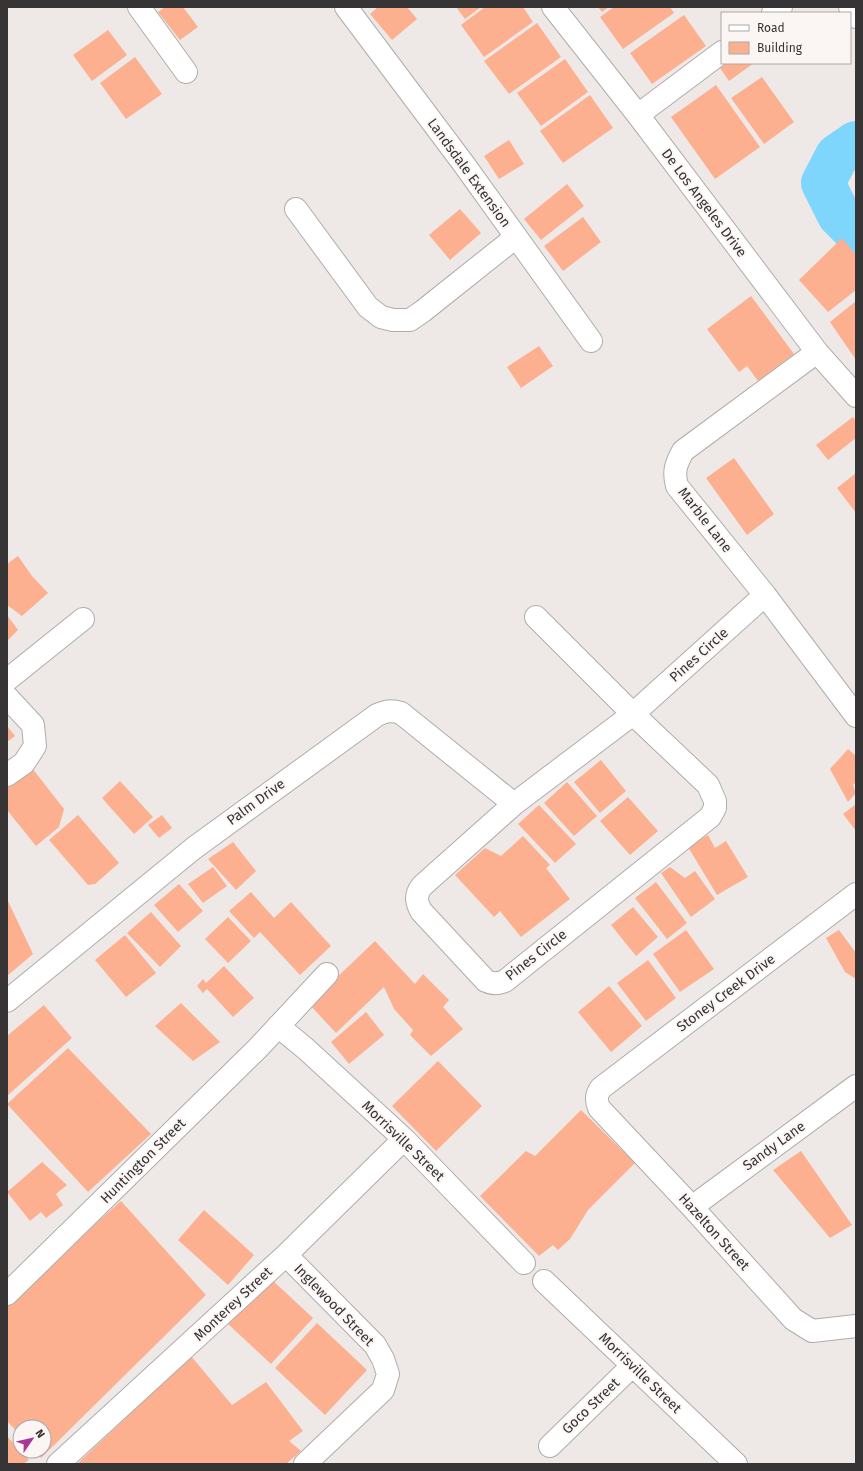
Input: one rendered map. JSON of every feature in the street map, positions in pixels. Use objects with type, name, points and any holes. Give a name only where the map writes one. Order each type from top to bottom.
[{"type":"street","points":[[139,7],[186,72]]},
{"type":"street","name":"Landsdale Extension","points":[[346,7],[462,163],[591,341]]},
{"type":"street","name":"De Los Angeles Drive","points":[[554,7],[817,352],[856,396]]},
{"type":"street","points":[[850,7],[856,16]]},
{"type":"street","points":[[638,116],[721,53]]},
{"type":"street","points":[[296,209],[368,307],[381,317],[393,320],[410,320],[516,237]]},
{"type":"street","name":"Marble Lane","points":[[817,352],[683,452],[678,460],[674,475],[677,486],[765,596],[856,716]]},
{"type":"street","name":"Pines Circle","points":[[536,617],[633,714],[708,785],[715,801],[715,808],[710,817],[505,981],[498,984],[492,984],[486,982],[420,911],[416,902],[417,893],[422,886],[514,804],[633,714],[765,596]]},
{"type":"street","points":[[7,680],[83,619]]},
{"type":"street","points":[[7,696],[33,725],[35,746],[24,763],[7,776]]},
{"type":"street","name":"Palm Drive","points":[[7,1001],[194,848],[384,711],[401,713],[514,804]]},
{"type":"street","name":"Stoney Creek Drive","points":[[597,1094],[601,1088],[856,894]]},
{"type":"street","name":"Huntington Street","points":[[7,1294],[258,1048],[327,974]]},
{"type":"street","name":"Morrisville Street","points":[[278,1026],[306,1049],[404,1140],[524,1263]]},
{"type":"street","name":"Sandy Lane","points":[[692,1207],[856,1086]]},
{"type":"street","name":"Hazelton Street","points":[[597,1094],[596,1100],[599,1108],[692,1207],[793,1320],[812,1331],[856,1326]]},
{"type":"street","name":"Monterey Street","points":[[58,1464],[286,1255],[404,1140]]},
{"type":"street","name":"Inglewood Street","points":[[286,1255],[375,1345],[383,1359],[388,1374],[383,1390],[305,1464]]},
{"type":"street","name":"Morrisville Street","points":[[544,1281],[736,1464]]},
{"type":"street","name":"Goco Street","points":[[550,1446],[632,1366]]},
{"type":"building","points":[[165,7],[183,7],[198,27],[180,40],[158,12]]},
{"type":"building","points":[[378,7],[407,7],[417,19],[392,40],[370,14]]},
{"type":"building","points":[[456,7],[481,7],[465,19]]},
{"type":"building","points":[[485,7],[523,7],[533,22],[484,57],[461,25]]},
{"type":"building","points":[[598,7],[609,7],[602,12]]},
{"type":"building","points":[[614,7],[670,7],[674,13],[623,49],[600,17]]},
{"type":"building","points":[[684,15],[706,46],[652,84],[630,53]]},
{"type":"building","points":[[537,23],[561,57],[509,94],[484,61]]},
{"type":"building","points":[[108,30],[127,55],[92,81],[73,55]]},
{"type":"building","points":[[135,57],[162,94],[126,119],[100,83]]},
{"type":"building","points":[[565,59],[588,92],[541,126],[517,93]]},
{"type":"building","points":[[726,64],[753,64],[729,81],[720,68]]},
{"type":"building","points":[[762,77],[794,122],[764,144],[731,98]]},
{"type":"building","points":[[716,85],[760,147],[715,179],[671,117]]},
{"type":"building","points":[[590,95],[613,128],[563,163],[540,131]]},
{"type":"building","points":[[509,140],[524,164],[499,179],[484,156]]},
{"type":"building","points":[[567,184],[584,206],[541,240],[524,219]]},
{"type":"building","points":[[460,209],[481,233],[450,260],[429,235]]},
{"type":"building","points":[[583,217],[601,242],[563,271],[544,246]]},
{"type":"building","points":[[842,238],[856,255],[856,290],[828,312],[799,280]]},
{"type":"building","points":[[751,296],[794,354],[758,381],[747,366],[739,372],[707,329]]},
{"type":"building","points":[[856,301],[856,360],[830,322]]},
{"type":"building","points":[[539,346],[553,366],[521,388],[507,367]]},
{"type":"building","points":[[853,417],[856,421],[856,438],[828,460],[816,445]]},
{"type":"building","points":[[734,458],[774,514],[747,535],[706,478]]},
{"type":"building","points":[[856,473],[856,513],[837,488]]},
{"type":"building","points":[[18,556],[32,576],[48,593],[22,616],[7,605],[7,564]]},
{"type":"building","points":[[7,615],[18,630],[7,641]]},
{"type":"building","points":[[7,726],[15,736],[7,742]]},
{"type":"building","points":[[848,749],[856,756],[856,782],[853,785],[856,793],[848,802],[830,769]]},
{"type":"building","points":[[601,760],[626,791],[600,813],[574,782]]},
{"type":"building","points":[[32,768],[64,809],[59,827],[36,846],[7,810],[7,788]]},
{"type":"building","points":[[120,781],[153,817],[134,834],[102,798]]},
{"type":"building","points":[[567,782],[597,816],[574,836],[544,803]]},
{"type":"building","points":[[628,797],[658,831],[630,855],[600,821]]},
{"type":"building","points":[[856,804],[856,831],[843,814]]},
{"type":"building","points":[[539,805],[576,844],[555,863],[518,824]]},
{"type":"building","points":[[78,815],[119,863],[95,884],[88,885],[49,840]]},
{"type":"building","points":[[162,815],[172,828],[159,838],[148,825]]},
{"type":"building","points":[[708,835],[715,848],[726,841],[748,877],[717,895],[688,847]]},
{"type":"building","points":[[523,836],[550,865],[546,868],[570,899],[521,937],[500,911],[494,917],[455,875],[485,848],[501,856]]},
{"type":"building","points":[[233,842],[256,871],[236,890],[208,859]]},
{"type":"building","points":[[213,867],[227,886],[203,903],[188,884]]},
{"type":"building","points":[[670,867],[685,878],[695,871],[715,899],[691,917],[661,873]]},
{"type":"building","points":[[656,882],[687,923],[667,939],[635,898]]},
{"type":"building","points":[[179,884],[203,911],[178,932],[154,905]]},
{"type":"building","points":[[251,892],[274,918],[291,902],[331,946],[300,975],[260,932],[254,938],[229,911]]},
{"type":"building","points":[[7,899],[33,954],[7,976]]},
{"type":"building","points":[[633,907],[658,937],[636,956],[611,925]]},
{"type":"building","points":[[151,912],[181,946],[160,967],[127,933]]},
{"type":"building","points":[[228,917],[251,941],[228,963],[205,939]]},
{"type":"building","points":[[686,930],[714,969],[680,992],[653,954]]},
{"type":"building","points":[[839,930],[856,953],[856,979],[845,972],[826,938]]},
{"type":"building","points":[[125,935],[156,973],[126,997],[95,960]]},
{"type":"building","points":[[375,941],[415,984],[423,974],[449,1000],[443,1007],[463,1029],[431,1056],[410,1035],[413,1030],[394,1009],[384,987],[336,1033],[309,1004]]},
{"type":"building","points":[[648,960],[676,998],[646,1021],[617,983]]},
{"type":"building","points":[[224,966],[254,998],[233,1017],[207,989],[203,993],[197,986],[203,979],[206,983]]},
{"type":"building","points":[[609,986],[642,1026],[611,1052],[578,1012]]},
{"type":"building","points":[[181,1003],[220,1042],[193,1061],[155,1026]]},
{"type":"building","points":[[44,1005],[72,1038],[7,1096],[7,1036]]},
{"type":"building","points":[[366,1012],[384,1035],[349,1064],[331,1042]]},
{"type":"building","points":[[68,1048],[151,1134],[88,1192],[7,1104]]},
{"type":"building","points":[[438,1061],[482,1106],[436,1151],[392,1106]]},
{"type":"building","points":[[581,1110],[635,1163],[588,1210],[570,1239],[558,1250],[553,1245],[539,1256],[480,1196],[526,1151],[535,1156]]},
{"type":"building","points":[[801,1151],[852,1225],[830,1238],[773,1170]]},
{"type":"building","points":[[42,1162],[67,1185],[56,1194],[63,1205],[46,1218],[41,1212],[30,1221],[7,1192]]},
{"type":"building","points":[[121,1201],[206,1295],[52,1447],[52,1419],[12,1419],[12,1426],[7,1421],[7,1302]]},
{"type":"building","points":[[204,1210],[254,1255],[228,1285],[178,1240]]},
{"type":"building","points":[[270,1278],[313,1318],[271,1364],[228,1324]]},
{"type":"building","points":[[317,1323],[367,1370],[325,1415],[275,1368]]},
{"type":"building","points":[[191,1356],[232,1405],[266,1382],[303,1431],[289,1441],[301,1451],[286,1464],[77,1464]]},
{"type":"building","points":[[7,1436],[12,1442],[12,1459],[29,1460],[23,1464],[7,1464]]},
{"type":"waterway","points":[[856,143],[837,156],[823,183],[839,215],[856,232]]}]
